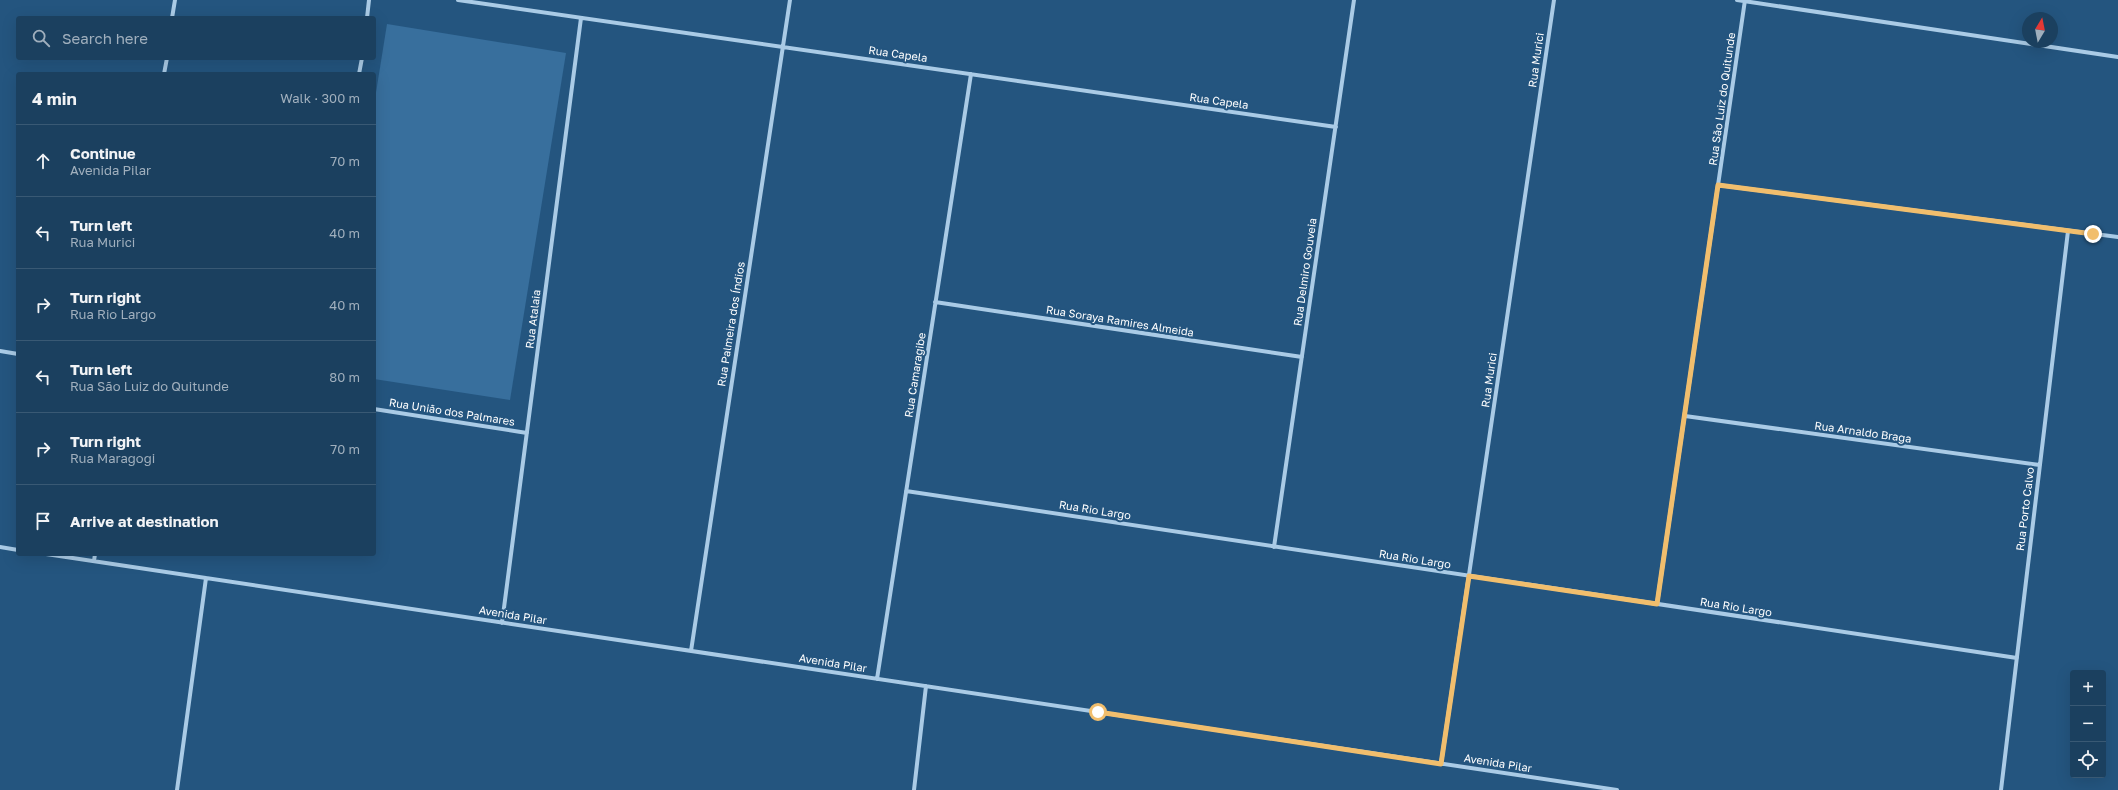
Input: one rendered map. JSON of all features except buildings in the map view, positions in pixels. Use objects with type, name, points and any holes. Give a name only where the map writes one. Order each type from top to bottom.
[{"type":"street","points":[[172,16],[175,0]]},
{"type":"street","points":[[367,16],[369,0]]},
{"type":"street","name":"Rua Capela","points":[[458,0],[1336,127]]},
{"type":"street","name":"Rua Palmeira dos Índios","points":[[691,651],[790,0]]},
{"type":"street","name":"Rua Delmiro Gouveia","points":[[1274,547],[1354,0]]},
{"type":"street","name":"Rua Murici","points":[[1441,764],[1554,0]]},
{"type":"street","points":[[1737,0],[2118,58]]},
{"type":"street","name":"Rua São Luiz do Quitunde","points":[[1657,604],[1745,1]]},
{"type":"street","name":"Rua Atalaia","points":[[502,623],[581,18]]},
{"type":"street","points":[[164,72],[167,60]]},
{"type":"street","points":[[359,72],[362,60]]},
{"type":"street","name":"Rua Camaragibe","points":[[877,679],[971,74]]},
{"type":"street","points":[[1718,185],[2118,238]]},
{"type":"street","name":"Rua Porto Calvo","points":[[2001,790],[2068,231]]},
{"type":"street","name":"Rua Soraya Ramires Almeida","points":[[935,302],[1302,357]]},
{"type":"street","points":[[0,351],[16,354]]},
{"type":"street","name":"Rua União dos Palmares","points":[[376,409],[527,433]]},
{"type":"street","name":"Rua Arnaldo Braga","points":[[1685,416],[2040,465]]},
{"type":"street","name":"Rua Rio Largo","points":[[906,491],[2017,658]]},
{"type":"street","points":[[0,547],[16,550]]},
{"type":"street","name":"Avenida Pilar","points":[[60,556],[1617,790]]},
{"type":"street","points":[[94,561],[95,556]]},
{"type":"street","points":[[177,790],[206,578]]},
{"type":"street","points":[[914,790],[926,686]]},
{"type":"shaded area","points":[[387,24],[566,53],[510,400],[376,379],[376,93]]},
{"type":"route","points":[[1098,712],[1441,764],[1469,576],[1657,604],[1718,185],[2093,234]]}]
